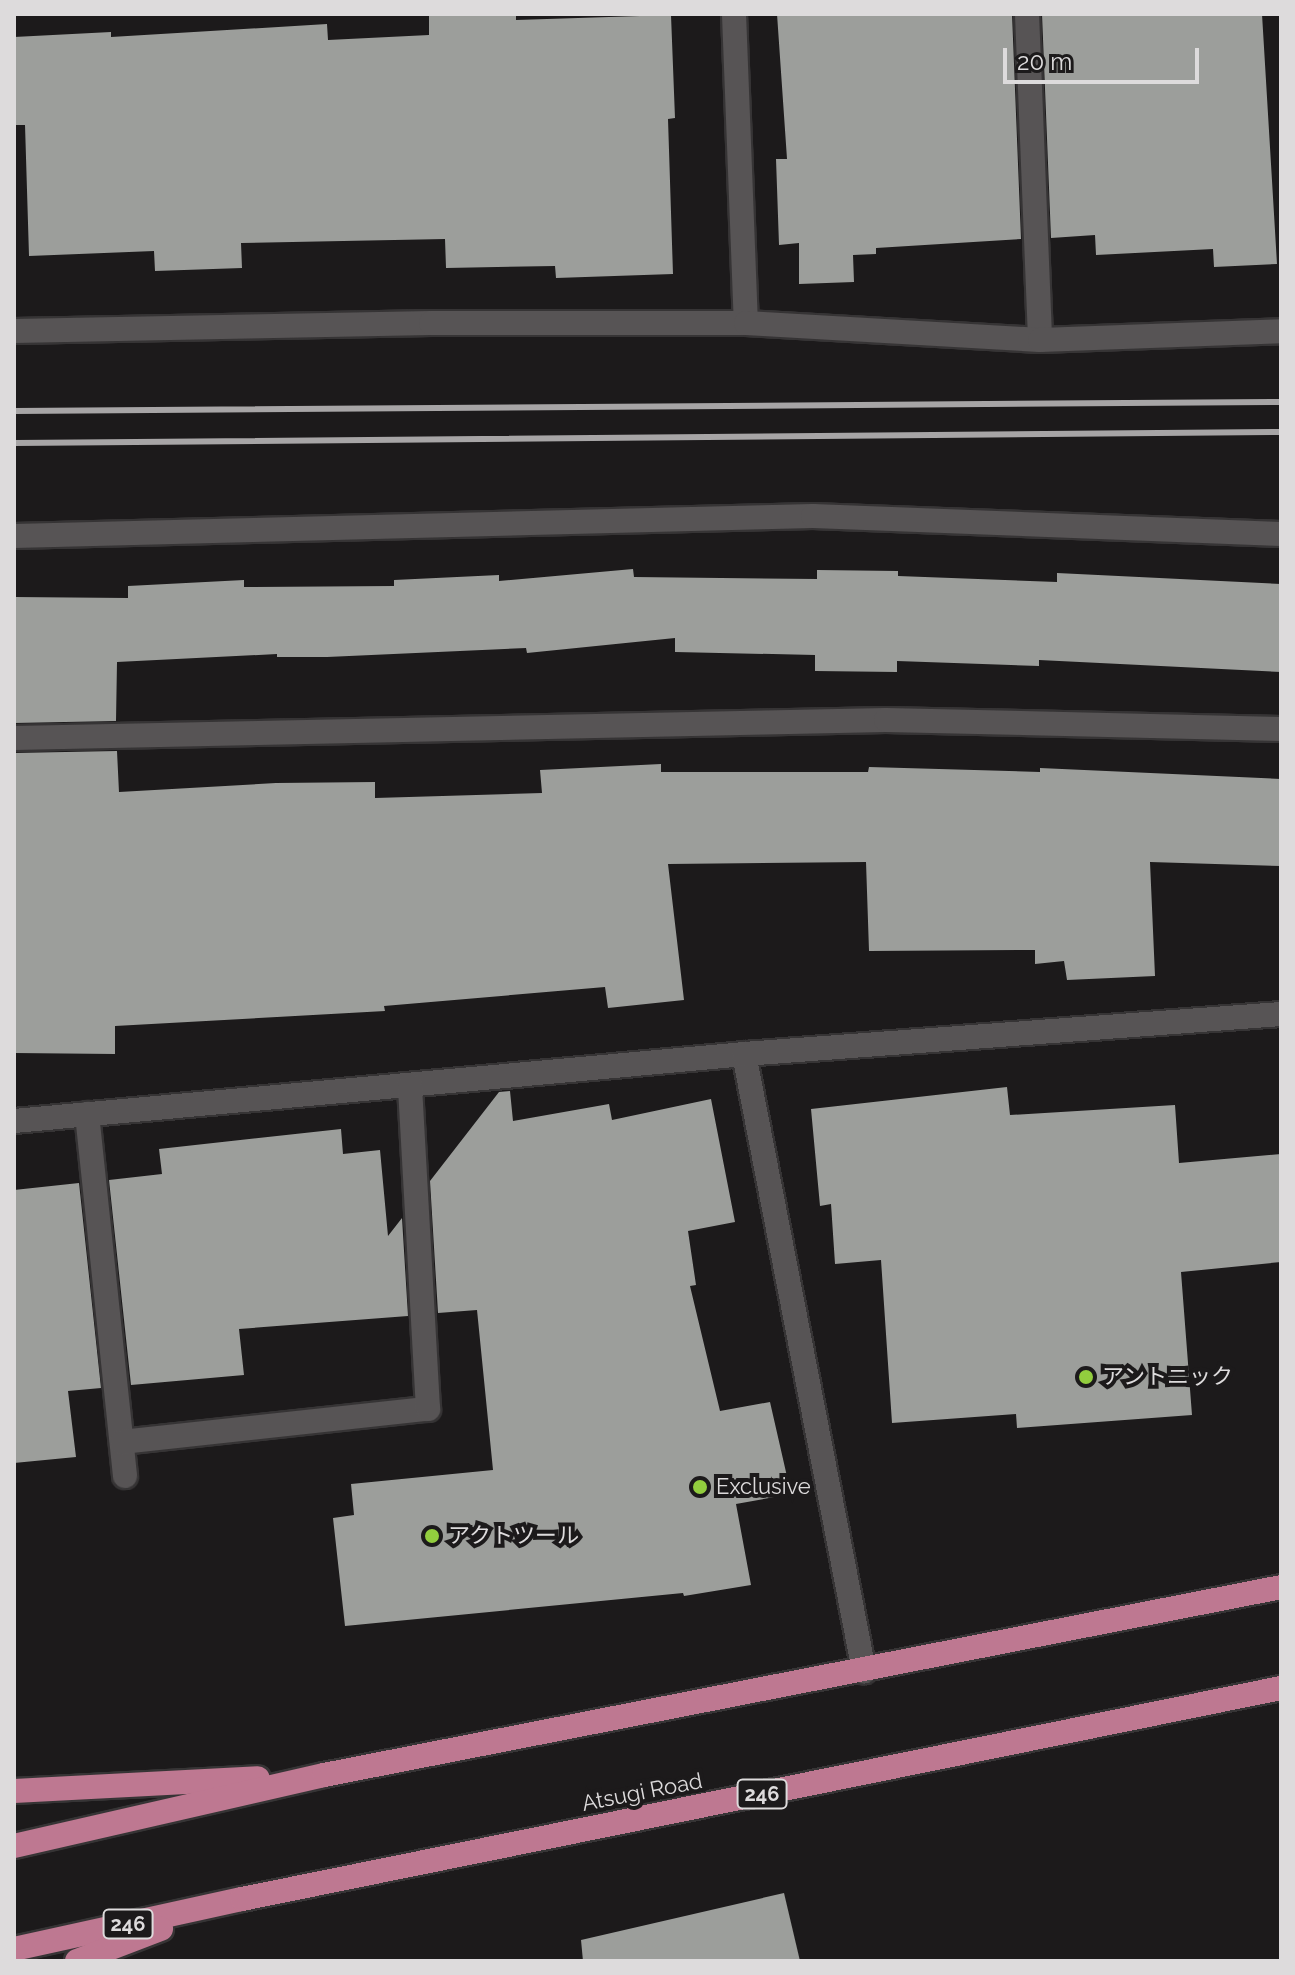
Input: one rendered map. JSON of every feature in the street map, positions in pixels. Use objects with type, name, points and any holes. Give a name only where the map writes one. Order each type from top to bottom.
[{"type":"highway","points":[[14,1846],[324,1775],[1281,1587]]},
{"type":"highway","name":"Atsugi Road","points":[[14,1949],[242,1899],[1281,1688]]},
{"type":"highway","points":[[14,1791],[324,1775]]},
{"type":"highway","points":[[77,1961],[242,1899]]},
{"type":"street","points":[[734,14],[746,323]]},
{"type":"street","points":[[1027,14],[1040,340]]},
{"type":"street","points":[[14,331],[431,323],[746,323],[1040,340],[1281,331]]},
{"type":"street","points":[[14,536],[813,516],[1281,534]]},
{"type":"street","points":[[14,738],[886,720],[1281,729]]},
{"type":"street","points":[[14,1121],[744,1054],[1281,1014]]},
{"type":"street","points":[[744,1054],[864,1671]]},
{"type":"street","points":[[122,1442],[428,1409],[410,1085]]},
{"type":"street","points":[[87,1114],[125,1476]]},
{"type":"building","points":[[516,14],[516,20],[671,15],[675,118],[668,119],[673,274],[556,278],[555,266],[446,268],[445,239],[241,243],[242,268],[155,271],[154,251],[29,256],[25,125],[15,125],[14,37],[111,32],[111,37],[327,24],[328,40],[429,35],[429,15]]},
{"type":"building","points":[[777,14],[1012,14],[1021,239],[876,248],[876,254],[853,255],[854,282],[799,284],[799,243],[779,245],[776,159],[787,159]]},
{"type":"building","points":[[1042,14],[1262,14],[1277,264],[1214,267],[1213,249],[1096,255],[1095,235],[1051,238]]},
{"type":"building","points":[[633,569],[634,577],[817,579],[817,570],[898,571],[898,576],[1057,582],[1057,573],[1281,584],[1281,672],[1039,660],[1039,666],[897,661],[897,672],[815,671],[815,655],[675,652],[675,638],[527,653],[526,648],[327,657],[277,657],[277,654],[117,662],[116,721],[14,723],[14,597],[128,598],[128,586],[244,580],[244,587],[394,586],[394,580],[499,575],[499,581]]},
{"type":"building","points":[[117,751],[119,792],[276,783],[375,782],[375,798],[542,793],[540,770],[661,764],[661,772],[868,772],[869,767],[1040,772],[1040,768],[1281,779],[1281,866],[1150,862],[1155,976],[1067,980],[1064,961],[1035,964],[1035,950],[869,951],[866,862],[668,864],[684,1000],[608,1008],[605,987],[384,1006],[385,1011],[115,1026],[115,1054],[14,1053],[14,753]]},
{"type":"building","points":[[1007,1087],[1010,1115],[1175,1105],[1179,1163],[1281,1154],[1281,1262],[1181,1272],[1192,1415],[1017,1428],[1016,1414],[892,1423],[881,1260],[835,1264],[831,1204],[820,1206],[811,1109]]},
{"type":"building","points":[[510,1091],[513,1121],[609,1104],[612,1120],[711,1099],[735,1222],[688,1231],[696,1285],[690,1286],[720,1411],[770,1402],[791,1494],[736,1504],[751,1585],[684,1596],[683,1593],[345,1626],[333,1518],[354,1515],[351,1484],[493,1470],[477,1310],[438,1313],[430,1181],[499,1092]]},
{"type":"building","points":[[341,1129],[343,1154],[380,1150],[388,1236],[402,1218],[408,1316],[239,1329],[244,1375],[131,1385],[109,1180],[162,1174],[159,1149]]},
{"type":"building","points":[[79,1183],[101,1388],[68,1391],[76,1457],[14,1463],[14,1190]]},
{"type":"building","points":[[784,1893],[800,1961],[583,1961],[581,1940]]},
{"type":"railway","points":[[14,411],[1281,402]]},
{"type":"railway","points":[[14,443],[1281,432]]},
{"type":"place","name":"アントニック","points":[[1086,1377]]},
{"type":"place","name":"Exclusive","points":[[700,1487]]},
{"type":"place","name":"アクトツール","points":[[432,1536]]}]
